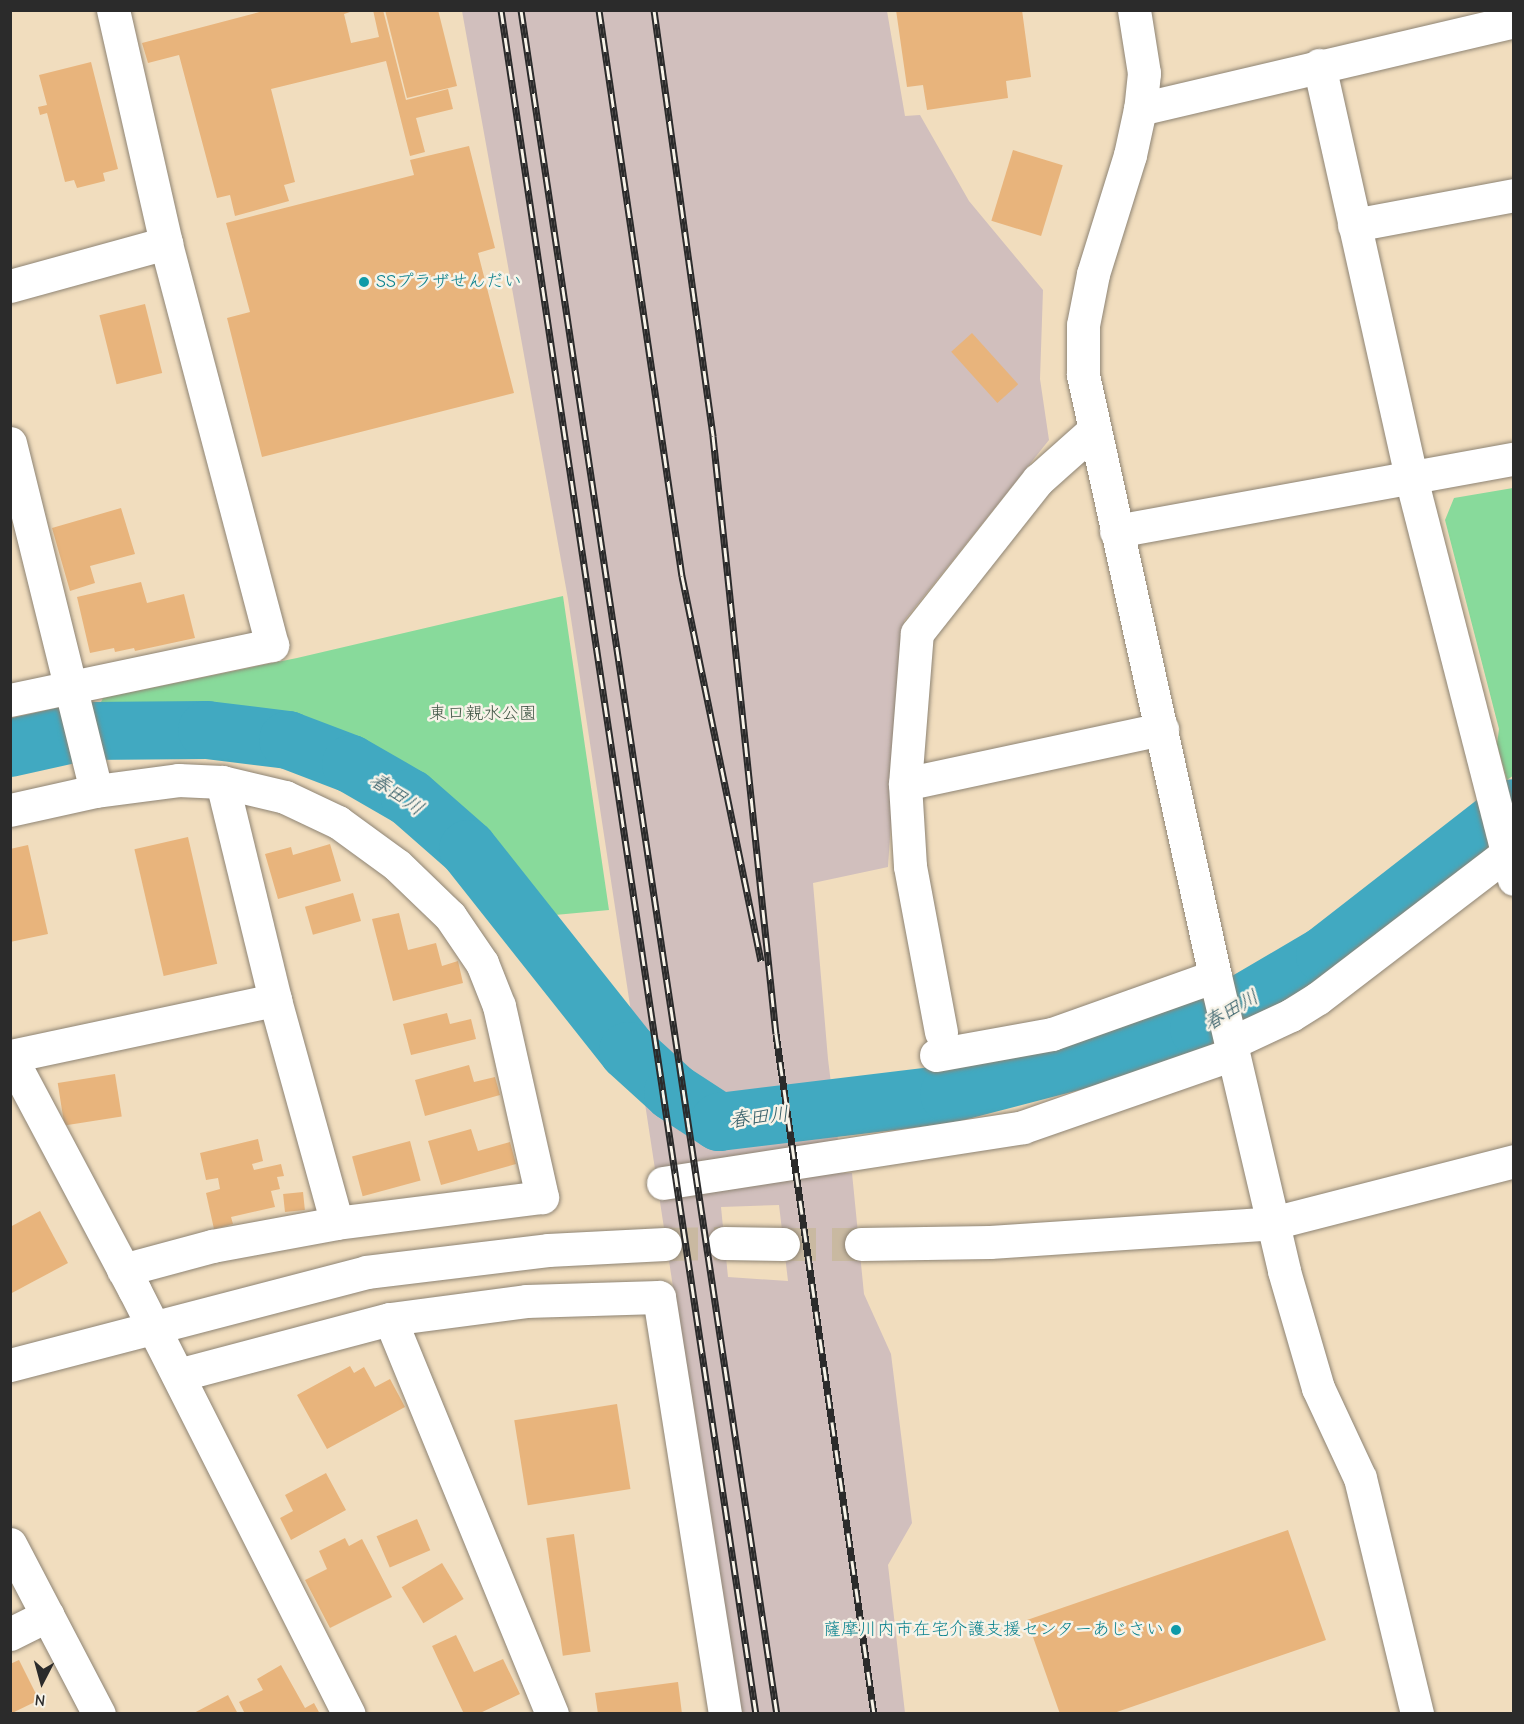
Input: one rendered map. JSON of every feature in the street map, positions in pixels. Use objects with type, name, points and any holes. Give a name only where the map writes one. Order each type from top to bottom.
[{"type":"street","points":[[10,700],[74,698],[272,645],[166,243],[113,10]]},
{"type":"street","points":[[1134,10],[1144,73],[1140,109],[1130,155],[1093,274],[1083,325],[1083,375],[1093,431],[1162,729],[1216,981],[1273,1223],[1318,1388],[1360,1478],[1417,1713]]},
{"type":"street","points":[[1140,109],[1319,65],[1514,21]]},
{"type":"street","points":[[663,1184],[1023,1127],[1231,1043],[1291,1015],[1318,998],[1509,855],[1490,795],[1411,478],[1319,65]]},
{"type":"street","points":[[1354,225],[1514,195]]},
{"type":"street","points":[[10,286],[166,243]]},
{"type":"street","points":[[1093,431],[1038,480],[917,633],[905,784],[909,866],[939,1044],[1052,1034],[1216,981]]},
{"type":"street","points":[[10,443],[96,791]]},
{"type":"street","points":[[1116,531],[1514,459]]},
{"type":"street","points":[[905,784],[1162,729]]},
{"type":"street","points":[[10,810],[96,791],[178,780],[222,783],[285,797],[338,822],[397,865],[450,916],[482,963],[499,1006],[542,1197],[337,1223],[213,1246],[123,1270]]},
{"type":"street","points":[[222,783],[275,1000],[337,1223]]},
{"type":"street","points":[[275,1000],[11,1056],[153,1326],[349,1713]]},
{"type":"street","points":[[861,1244],[990,1242],[1273,1223],[1514,1161]]},
{"type":"street","points":[[10,1365],[366,1272],[536,1251],[665,1244]]},
{"type":"street","points":[[724,1244],[783,1244]]},
{"type":"street","points":[[178,1375],[390,1319],[526,1301],[659,1297],[725,1713]]},
{"type":"street","points":[[390,1319],[552,1713]]},
{"type":"street","points":[[10,1544],[99,1713]]},
{"type":"street","points":[[10,1634],[48,1615]]},
{"type":"shaded area","points":[[462,11],[887,11],[905,116],[920,115],[969,201],[1043,290],[1040,379],[1049,440],[904,621],[888,867],[813,883],[828,1059],[842,1173],[852,1173],[864,1294],[891,1354],[912,1523],[888,1565],[905,1713],[738,1713],[568,599]],"holes":[[[779,1205],[788,1281],[728,1277],[721,1207]]]},
{"type":"green space","points":[[1513,488],[1514,775],[1507,780],[1497,744],[1499,729],[1445,520],[1454,498]]},
{"type":"green space","name":"東口親水公園","points":[[563,596],[609,910],[544,916],[459,821],[412,782],[348,745],[290,724],[218,710],[158,711],[99,719],[97,710],[103,698],[297,658]]},
{"type":"building","points":[[267,10],[356,10],[344,14],[351,43],[379,37],[373,10],[383,10],[406,100],[448,89],[453,109],[416,118],[425,152],[410,156],[386,61],[271,89],[295,182],[284,185],[289,201],[235,216],[230,195],[217,198],[179,55],[148,63],[142,43]]},
{"type":"building","points":[[385,10],[438,10],[457,86],[407,98]]},
{"type":"building","points":[[896,10],[1022,10],[1031,77],[1006,81],[1008,98],[927,110],[923,85],[907,87]]},
{"type":"building","points":[[91,62],[118,169],[103,173],[105,181],[77,188],[74,180],[65,182],[47,113],[40,115],[38,107],[47,105],[39,75]]},
{"type":"building","name":"SSプラザせんだい","points":[[469,146],[495,248],[478,253],[514,393],[262,457],[227,318],[250,312],[226,223],[414,175],[410,160]]},
{"type":"building","points":[[1013,150],[1063,165],[1041,236],[991,221]]},
{"type":"building","points":[[145,304],[162,373],[117,384],[99,315]]},
{"type":"building","points":[[972,333],[1018,384],[997,403],[951,352]]},
{"type":"building","points":[[121,508],[135,554],[90,566],[95,583],[70,591],[52,528]]},
{"type":"building","points":[[141,582],[147,603],[184,594],[195,638],[135,651],[134,648],[115,652],[114,648],[90,653],[77,597]]},
{"type":"building","points":[[188,837],[217,964],[164,976],[134,849]]},
{"type":"building","points":[[330,844],[341,881],[278,899],[265,854],[291,847],[293,855]]},
{"type":"building","points":[[28,845],[48,934],[10,942],[10,849]]},
{"type":"building","points":[[353,893],[361,921],[313,935],[305,907]]},
{"type":"building","points":[[399,913],[408,950],[436,943],[442,966],[458,961],[463,983],[393,1001],[372,919]]},
{"type":"building","points":[[447,1013],[450,1024],[471,1019],[476,1039],[411,1055],[403,1024]]},
{"type":"building","points":[[469,1065],[474,1082],[495,1077],[500,1095],[425,1116],[415,1080]]},
{"type":"building","points":[[115,1074],[122,1116],[64,1126],[58,1083]]},
{"type":"building","points":[[471,1129],[478,1151],[510,1142],[516,1164],[441,1185],[428,1141]]},
{"type":"building","points":[[258,1139],[263,1161],[252,1164],[254,1170],[281,1164],[284,1176],[277,1177],[280,1189],[271,1191],[275,1207],[231,1217],[233,1224],[214,1229],[206,1193],[220,1189],[218,1178],[206,1180],[200,1153]]},
{"type":"building","points":[[410,1141],[421,1181],[363,1196],[352,1157]]},
{"type":"building","points":[[303,1192],[305,1210],[285,1212],[283,1194]]},
{"type":"building","points":[[40,1211],[68,1263],[10,1294],[10,1227]]},
{"type":"building","points":[[350,1366],[354,1373],[364,1367],[375,1387],[390,1379],[405,1407],[327,1449],[297,1395]]},
{"type":"building","points":[[617,1404],[630,1489],[528,1505],[514,1420]]},
{"type":"building","points":[[326,1473],[346,1510],[291,1540],[280,1518],[293,1511],[285,1495]]},
{"type":"building","points":[[417,1519],[430,1550],[390,1567],[376,1536]]},
{"type":"building","name":"薩摩川内市在宅介護支援センターあじさい","points":[[1288,1530],[1326,1640],[1111,1714],[1060,1714],[1027,1620]]},
{"type":"building","points":[[574,1534],[591,1652],[563,1656],[546,1538]]},
{"type":"building","points":[[345,1538],[349,1546],[362,1539],[392,1597],[330,1628],[305,1580],[327,1569],[319,1551]]},
{"type":"building","points":[[442,1563],[464,1599],[423,1623],[402,1587]]},
{"type":"building","points":[[456,1635],[474,1672],[503,1659],[520,1694],[478,1714],[464,1714],[432,1646]]},
{"type":"building","points":[[19,1660],[39,1700],[10,1714],[10,1664]]},
{"type":"building","points":[[281,1665],[305,1708],[314,1703],[320,1714],[245,1714],[239,1702],[263,1690],[257,1679]]},
{"type":"building","points":[[678,1682],[682,1714],[598,1714],[595,1693]]},
{"type":"building","points":[[228,1695],[238,1714],[192,1714]]},
{"type":"waterway","name":"春田川","points":[[10,748],[86,731],[207,730],[288,740],[351,764],[410,798],[468,849],[628,1051],[673,1092],[719,1122],[949,1094],[1199,1029],[1325,955],[1514,808]]},
{"type":"tunnel","points":[[665,1244],[724,1243]]},
{"type":"tunnel","points":[[783,1244],[861,1244]]},
{"type":"railway","points":[[501,10],[756,1714]]},
{"type":"railway","points":[[521,10],[777,1714]]},
{"type":"railway","points":[[599,10],[682,576],[761,961]]},
{"type":"railway","points":[[654,10],[713,436],[776,1034],[874,1714]]},
{"type":"place","name":"SSプラザせんだい","points":[[364,282]]},
{"type":"place","name":"薩摩川内市在宅介護支援センターあじさい","points":[[1176,1630]]}]
